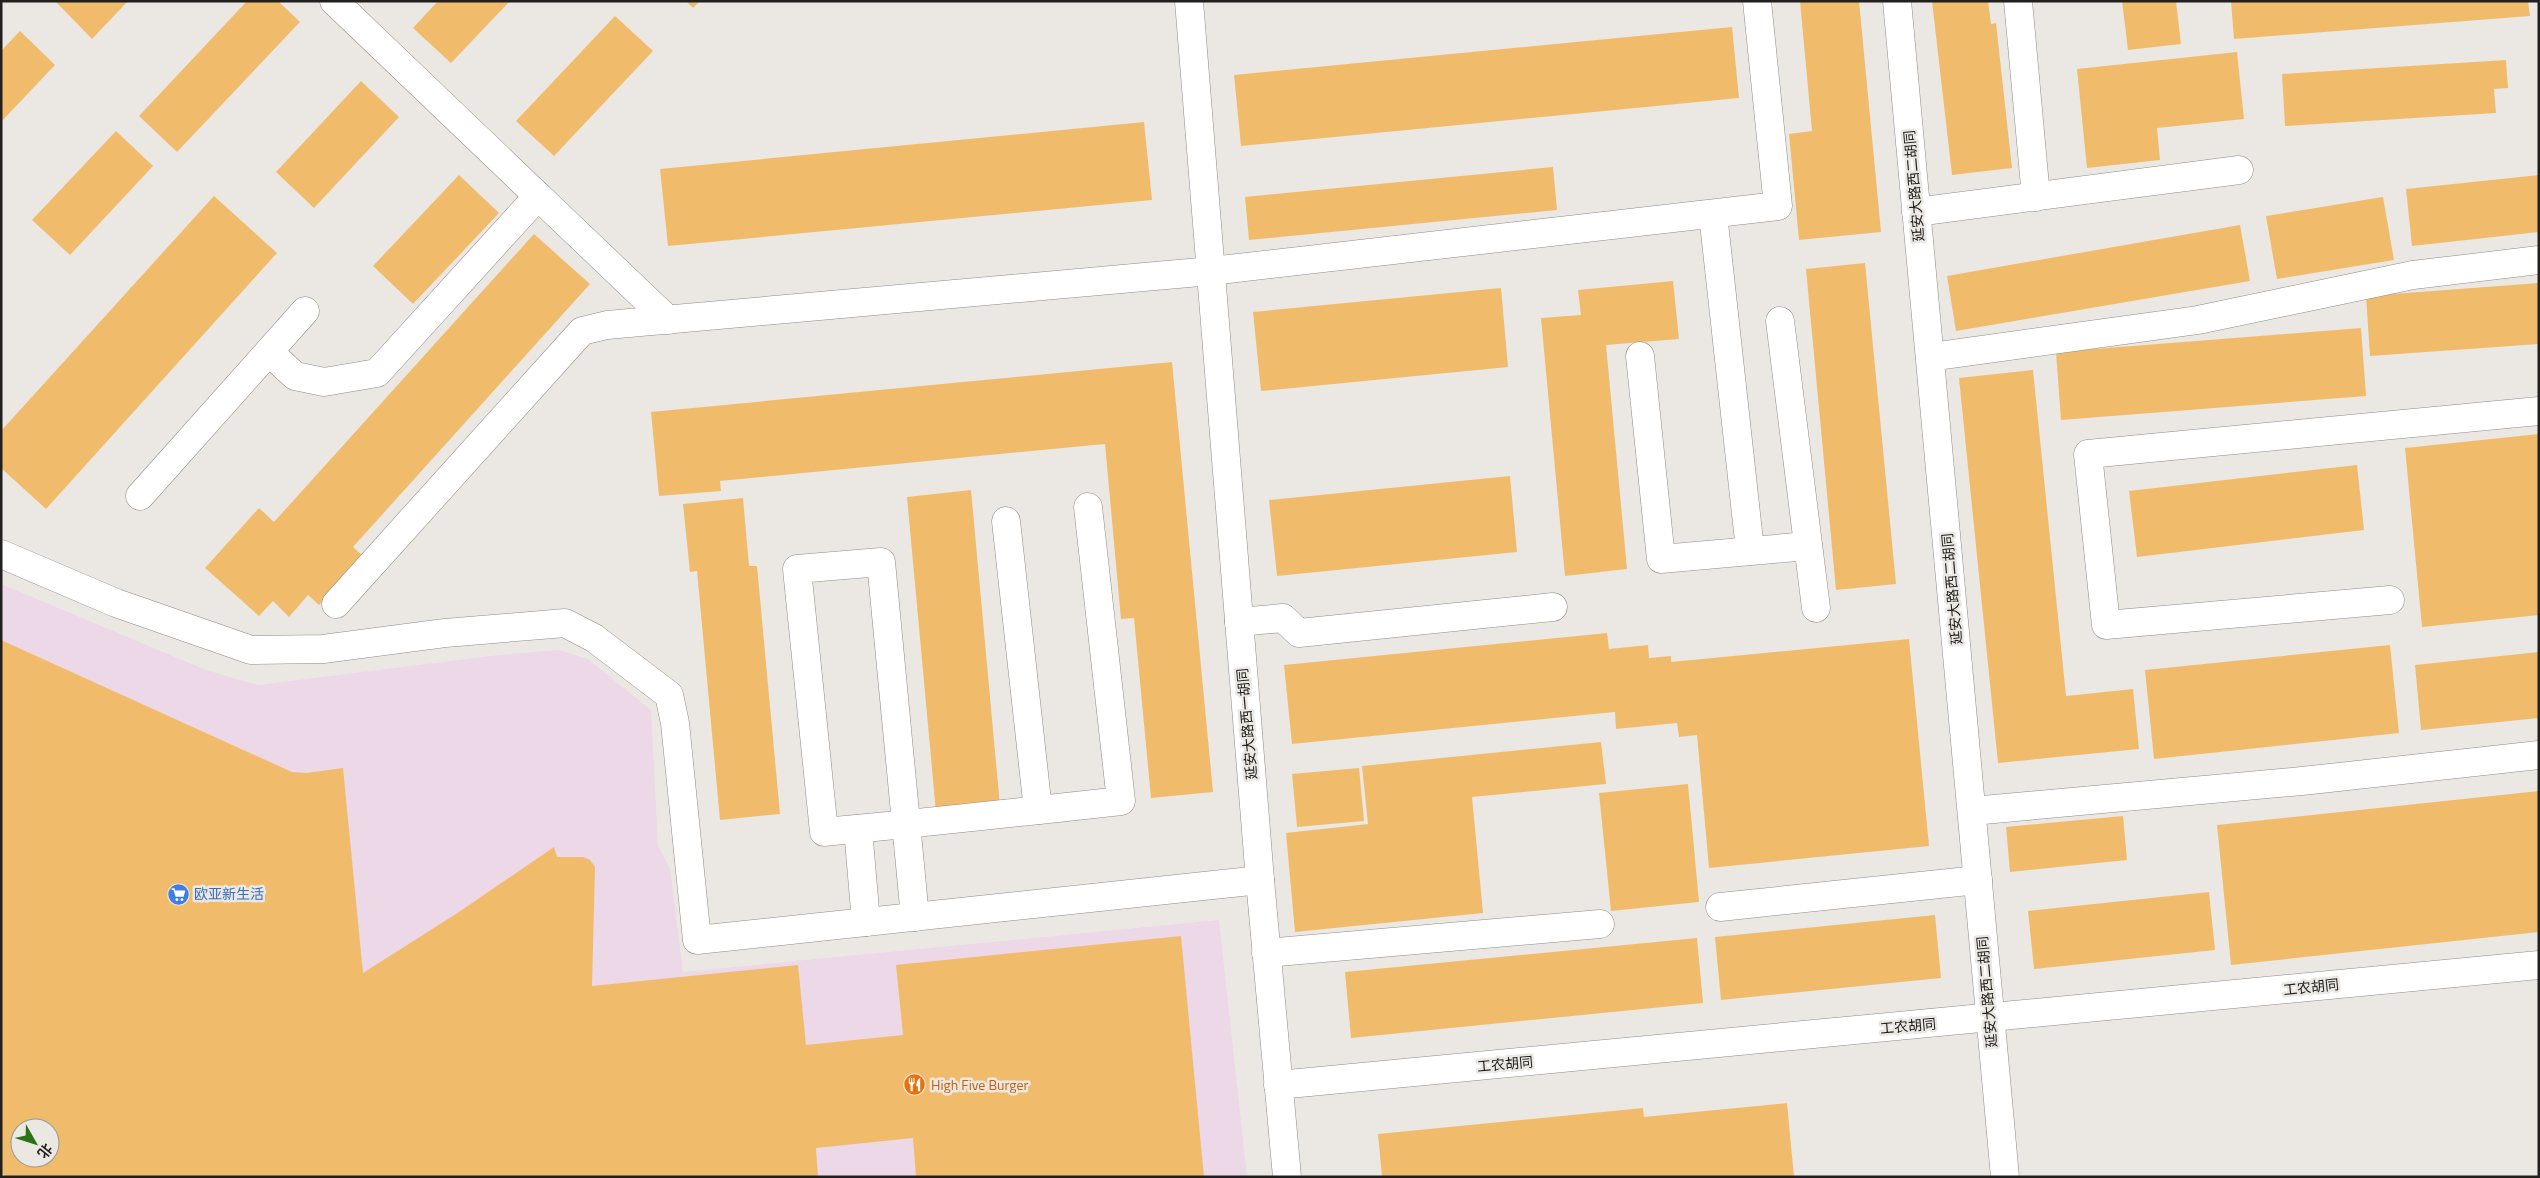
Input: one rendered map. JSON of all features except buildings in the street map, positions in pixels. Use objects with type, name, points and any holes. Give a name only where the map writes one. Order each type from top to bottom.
[{"type":"street","points":[[334,1],[668,320]]},
{"type":"street","name":"延安大路西一胡同","points":[[1189,1],[1266,953],[1286,1177]]},
{"type":"street","points":[[336,604],[582,331],[607,325],[1211,271],[1778,206],[1757,1]]},
{"type":"street","name":"延安大路西二胡同","points":[[1897,1],[2005,1177]]},
{"type":"street","points":[[2018,1],[2036,196]]},
{"type":"street","points":[[1916,212],[2239,170]]},
{"type":"street","points":[[269,352],[295,376],[324,382],[377,373],[538,196]]},
{"type":"street","points":[[1713,214],[1750,550]]},
{"type":"street","points":[[1930,357],[2198,320],[2413,275],[2539,260]]},
{"type":"street","points":[[140,496],[304,312]]},
{"type":"street","points":[[1780,321],[1816,608]]},
{"type":"street","points":[[1640,356],[1661,559],[1808,546]]},
{"type":"street","points":[[2390,600],[2106,625],[2088,454],[2539,411]]},
{"type":"street","points":[[915,917],[906,824],[880,562],[797,569],[824,832],[906,824],[1120,801],[1088,506]]},
{"type":"street","points":[[1006,521],[1038,810]]},
{"type":"street","points":[[1,554],[116,603],[251,650],[323,649],[445,633],[565,623],[594,638],[670,695],[675,723],[697,940],[1260,880]]},
{"type":"street","points":[[1239,622],[1283,618],[1299,633],[1553,607]]},
{"type":"street","points":[[1972,811],[2302,781],[2539,755]]},
{"type":"street","points":[[858,829],[866,922]]},
{"type":"street","points":[[1720,906],[1978,880]]},
{"type":"street","points":[[1266,953],[1600,924]]},
{"type":"street","name":"工农胡同","points":[[1278,1085],[2539,964]]},
{"type":"shaded area","points":[[1,584],[206,670],[258,685],[499,655],[559,650],[588,659],[651,710],[658,846],[670,868],[683,972],[1219,920],[1247,1177],[1,1177]]},
{"type":"place","name":"欧亚新生活","points":[[178,894]]},
{"type":"place","name":"High Five Burger","points":[[915,1085]]}]
